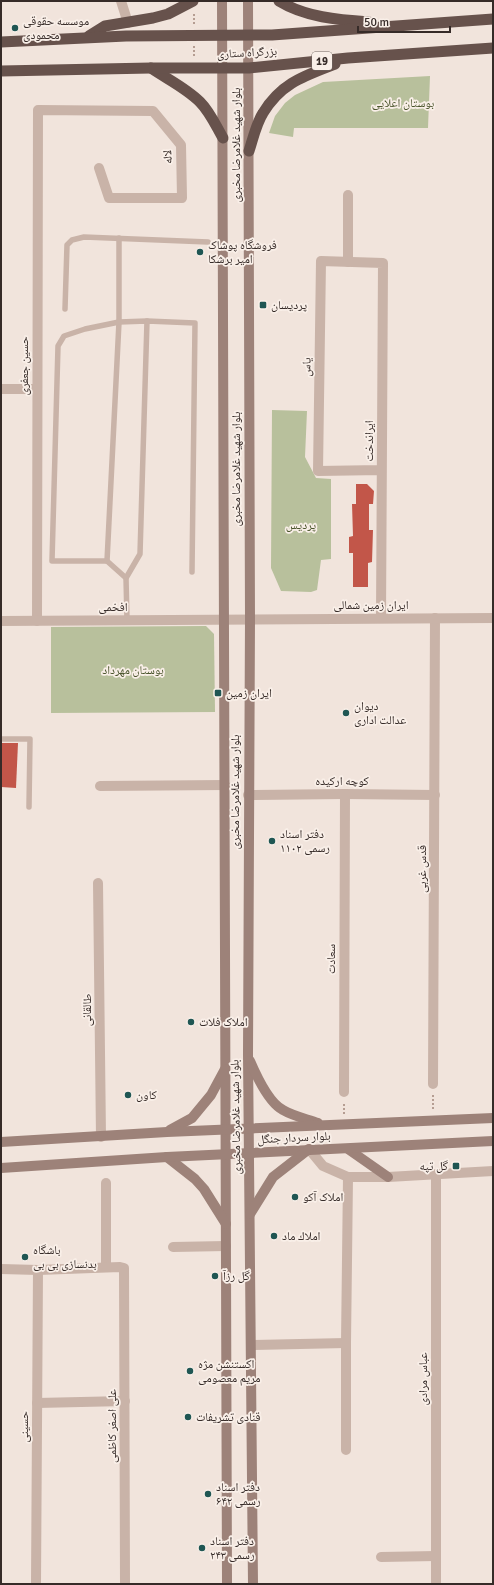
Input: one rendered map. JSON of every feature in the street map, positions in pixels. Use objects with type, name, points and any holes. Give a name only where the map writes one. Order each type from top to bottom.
[{"type":"highway","points":[[86,38],[105,26],[128,23],[168,14],[193,1]]},
{"type":"highway","points":[[278,1],[290,8],[308,14],[359,21],[414,24]]},
{"type":"highway","name":"بزرگراه ستاری","points":[[1,42],[126,36],[272,35],[493,19]]},
{"type":"highway","name":"بزرگراه ستاری","points":[[1,71],[249,68],[348,58],[493,48]]},
{"type":"highway","points":[[249,150],[262,114],[280,91],[302,77],[348,58]]},
{"type":"highway","points":[[151,68],[189,92],[200,102],[209,113],[223,138]]},
{"type":"main road","name":"بلوار شهید غلامرضا مخبری","points":[[222,1],[227,1584]]},
{"type":"main road","name":"بلوار شهید غلامرضا مخبری","points":[[248,1],[250,619],[248,1055],[252,1584]]},
{"type":"main road","points":[[248,1055],[257,1078],[268,1095],[282,1110],[324,1125]]},
{"type":"main road","points":[[167,1132],[192,1118],[211,1095],[226,1068]]},
{"type":"main road","name":"بلوار سردار جنگل","points":[[1,1142],[226,1129],[493,1118]]},
{"type":"main road","name":"بلوار سردار جنگل","points":[[1,1168],[167,1157],[493,1141]]},
{"type":"main road","points":[[348,1149],[388,1177]]},
{"type":"main road","points":[[250,1214],[273,1178],[309,1150]]},
{"type":"main road","points":[[167,1157],[195,1179],[204,1189],[226,1224]]},
{"type":"street","points":[[121,1],[128,23]]},
{"type":"street","name":"لاله","points":[[38,110],[153,111],[182,145],[182,198],[109,198],[99,168]]},
{"type":"street","name":"حسین جعفری","points":[[37,621],[38,110]]},
{"type":"street","points":[[348,195],[348,262]]},
{"type":"street","name":"یاس","points":[[381,470],[318,472],[321,261],[383,263]]},
{"type":"street","name":"ایراندخت","points":[[381,618],[383,263]]},
{"type":"street","points":[[1,389],[38,389]]},
{"type":"street","name":"قدس غربی","points":[[433,1084],[435,618]]},
{"type":"street","name":"ایران زمین شمالی","points":[[224,619],[493,618]]},
{"type":"street","name":"افخمی","points":[[1,621],[224,619]]},
{"type":"street","points":[[100,786],[225,785]]},
{"type":"street","name":"سعادت","points":[[344,1092],[345,794]]},
{"type":"street","name":"کوچه ارکیده","points":[[248,795],[435,795]]},
{"type":"street","name":"طالقانی","points":[[98,883],[101,1137]]},
{"type":"street","points":[[309,1150],[324,1166],[348,1177],[388,1177],[493,1171]]},
{"type":"street","name":"عباس مرادی","points":[[436,1174],[436,1584]]},
{"type":"street","points":[[346,1450],[348,1177]]},
{"type":"street","points":[[1,1269],[38,1270],[106,1267],[106,1184]]},
{"type":"street","points":[[173,1247],[226,1246]]},
{"type":"street","name":"علی اصغر کاظمی","points":[[106,1267],[124,1268],[125,1584]]},
{"type":"street","name":"حسینی","points":[[36,1584],[38,1270]]},
{"type":"street","points":[[251,1345],[346,1343]]},
{"type":"street","points":[[37,1403],[125,1401]]},
{"type":"street","points":[[381,1557],[436,1556]]},
{"type":"lane","points":[[65,310],[67,245],[72,240],[84,237],[208,242]]},
{"type":"lane","points":[[107,561],[119,322],[119,238]]},
{"type":"lane","points":[[127,620],[126,578],[140,554],[147,321]]},
{"type":"lane","points":[[126,578],[107,561],[52,560],[58,346],[64,336],[85,328],[119,322],[147,321],[195,323],[192,572]]},
{"type":"lane","points":[[1,739],[30,739],[29,807]]},
{"type":"path","points":[[433,1084],[433,1121]]},
{"type":"path","points":[[344,1092],[344,1125]]},
{"type":"green space","name":"بوستان اعلایی","points":[[430,76],[428,128],[294,128],[293,137],[269,133],[275,116],[285,103],[295,95],[323,82]]},
{"type":"green space","name":"پردیس","points":[[272,410],[307,411],[305,457],[316,478],[331,479],[331,559],[321,560],[317,590],[311,592],[281,591],[271,568]]},
{"type":"green space","name":"بوستان مهرداد","points":[[206,626],[214,634],[215,712],[51,713],[51,627]]},
{"type":"building","points":[[356,484],[367,484],[374,491],[373,504],[369,504],[369,530],[373,530],[372,562],[368,563],[368,587],[353,587],[353,553],[349,553],[349,537],[353,536],[352,504],[356,504]]},
{"type":"building","points":[[1,743],[18,743],[16,788],[1,787]]},
{"type":"place","name":"موسسه حقوقی محمودی","points":[[15,28]]},
{"type":"place","name":"فروشگاه پوشاک امیر برشکا","points":[[200,252]]},
{"type":"place","name":"پردیسان","points":[[263,305]]},
{"type":"place","name":"ایران زمین","points":[[218,693]]},
{"type":"place","name":"دیوان عدالت اداری","points":[[346,713]]},
{"type":"place","name":"دفتر اسناد رسمی ۱۱۰۲","points":[[272,841]]},
{"type":"place","name":"املاک فلات","points":[[191,1022]]},
{"type":"place","name":"کاون","points":[[128,1095]]},
{"type":"place","name":"گل تپه","points":[[456,1166]]},
{"type":"place","name":"املاک آکو","points":[[295,1197]]},
{"type":"place","name":"املاك ماد","points":[[274,1236]]},
{"type":"place","name":"باشگاه بدنسازی بی بی","points":[[25,1257]]},
{"type":"place","name":"گل رزآ","points":[[215,1276]]},
{"type":"place","name":"اکستنشن مژه مریم معصومی","points":[[190,1371]]},
{"type":"place","name":"قنادی تشریفات","points":[[188,1417]]},
{"type":"place","name":"دفتر اسناد رسمی ۶۴۲","points":[[208,1494]]},
{"type":"place","name":"دفتر اسناد رسمی ۲۴۳","points":[[202,1548]]}]
